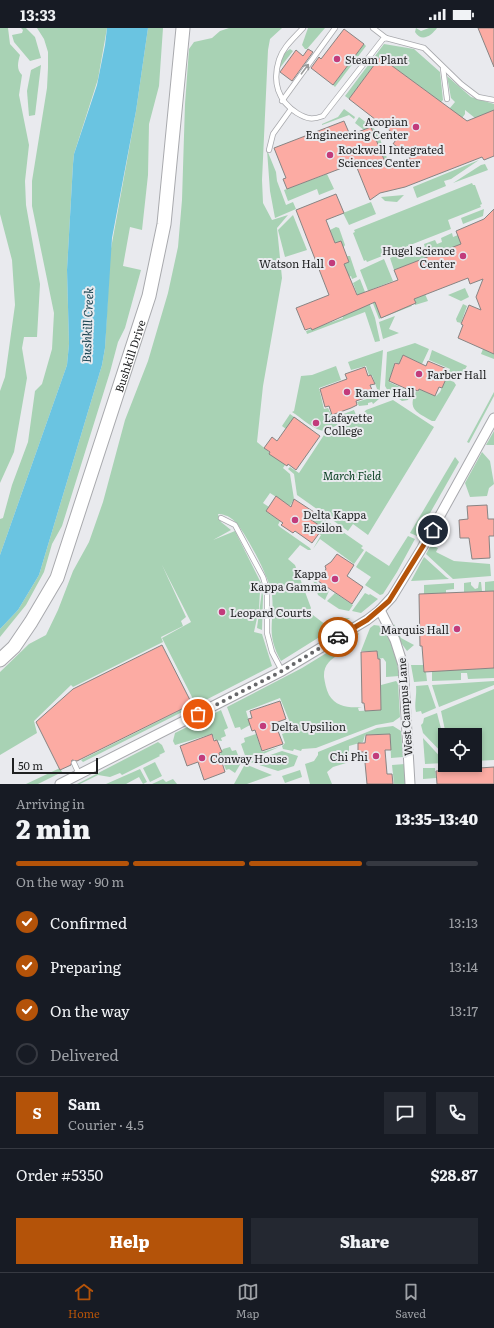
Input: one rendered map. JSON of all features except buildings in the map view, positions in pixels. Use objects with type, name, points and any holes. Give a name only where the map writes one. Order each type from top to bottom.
[{"type":"street","name":"Bushkill Drive","points":[[0,660],[14,646],[31,622],[57,578],[149,296],[164,224],[183,28]]},
{"type":"street","points":[[60,784],[282,671],[367,620],[380,610],[392,597],[422,548],[494,418]]},
{"type":"street","name":"West Campus Lane","points":[[380,610],[395,640],[403,665],[410,784]]},
{"type":"lane","points":[[302,28],[284,49],[279,58],[276,79],[278,91],[282,101],[305,118],[312,119],[323,116],[383,39],[386,38]]},
{"type":"lane","points":[[282,101],[335,28]]},
{"type":"lane","points":[[373,28],[386,38],[424,48],[443,68],[478,97],[494,100]]},
{"type":"lane","points":[[443,68],[447,99]]},
{"type":"lane","points":[[269,150],[273,134],[291,109]]},
{"type":"lane","points":[[221,518],[235,525],[263,577],[267,590],[267,633],[272,652],[282,671]]},
{"type":"lane","points":[[74,763],[80,774]]},
{"type":"green space","points":[[0,28],[8,28],[10,44],[20,55],[18,68],[22,75],[19,95],[29,145],[25,181],[26,205],[40,284],[37,337],[24,337],[22,348],[27,378],[14,452],[0,483],[0,391],[5,377],[15,305],[12,260],[0,214]]},
{"type":"green space","points":[[21,28],[26,28],[35,37],[41,58],[30,61],[14,42],[12,35],[22,33],[23,30]]},
{"type":"green space","points":[[37,28],[107,28],[98,79],[74,154],[67,270],[69,344],[67,365],[0,555],[0,519],[3,518],[12,485],[28,442],[35,391],[42,384],[52,349],[54,313],[32,206],[32,181],[47,88],[48,68],[48,52],[44,39]]},
{"type":"green space","points":[[148,28],[163,28],[159,86],[149,124],[148,175],[142,230],[130,227],[123,266],[141,270],[125,328],[118,342],[62,526],[52,544],[44,572],[26,605],[0,637],[0,629],[18,610],[39,575],[102,365],[105,348],[110,254],[136,111]]},
{"type":"green space","points":[[229,28],[282,28],[270,39],[268,50],[262,180],[263,203],[272,220],[288,215],[277,228],[282,278],[263,386],[257,442],[285,465],[283,468],[290,474],[294,499],[290,506],[270,493],[263,503],[269,507],[266,511],[280,521],[278,525],[280,527],[311,550],[308,550],[300,545],[288,559],[295,565],[311,608],[309,612],[326,625],[333,618],[350,618],[281,661],[273,642],[273,605],[267,578],[249,542],[237,524],[229,517],[218,514],[221,522],[231,530],[213,540],[235,531],[264,589],[260,591],[259,609],[254,632],[262,634],[272,666],[190,708],[189,705],[193,699],[162,638],[191,622],[162,565],[186,617],[181,621],[183,626],[161,637],[163,642],[73,687],[71,685],[34,721],[37,733],[0,755],[0,672],[29,644],[46,635],[58,610],[73,571],[89,542],[103,502],[125,420],[148,361],[168,293],[178,247],[182,200],[185,104],[189,49],[194,42],[212,38],[220,31]]},
{"type":"green space","points":[[308,28],[325,28],[307,49],[305,49],[302,45]]},
{"type":"green space","points":[[416,28],[421,31],[429,28],[437,28],[427,37],[421,37],[415,32]]},
{"type":"green space","points":[[364,44],[366,46],[335,87],[333,85]]},
{"type":"green space","points":[[384,44],[414,49],[440,72],[443,100],[441,102],[380,57],[349,99],[345,96]]},
{"type":"green space","points":[[290,49],[293,51],[279,69],[283,54]]},
{"type":"green space","points":[[41,65],[35,115],[29,116],[27,91],[31,70]]},
{"type":"green space","points":[[447,76],[471,97],[494,104],[494,110],[475,118],[465,110],[465,114],[454,129],[450,108],[455,102],[451,98]]},
{"type":"green space","points":[[344,109],[355,117],[354,119],[349,115],[322,125],[338,117]]},
{"type":"green space","points":[[359,117],[377,131],[390,166],[387,167],[379,147],[381,145],[379,146],[371,127],[364,130],[355,123]]},
{"type":"green space","points":[[267,150],[276,172],[277,181],[286,205],[293,202],[296,209],[275,218],[270,191]]},
{"type":"green space","points":[[479,160],[451,179],[444,181],[446,186],[417,198],[413,187]]},
{"type":"green space","points":[[485,164],[488,170],[453,183],[481,165]]},
{"type":"green space","points":[[327,174],[334,189],[319,195],[317,189],[288,201],[284,190]]},
{"type":"green space","points":[[472,183],[475,185],[482,204],[480,205],[481,207],[448,220],[451,229],[367,262],[366,260],[364,261],[353,233],[355,232],[354,230]]},
{"type":"green space","points":[[404,195],[397,202],[385,201],[381,197]]},
{"type":"green space","points":[[371,202],[376,214],[349,225],[343,213]]},
{"type":"green space","points":[[484,209],[483,216],[463,224],[461,218]]},
{"type":"green space","points":[[293,215],[307,250],[285,257],[278,230]]},
{"type":"green space","points":[[336,227],[339,228],[345,245],[343,248],[335,243],[330,230]]},
{"type":"green space","points":[[452,233],[453,237],[458,235],[468,242],[394,270],[390,258],[402,253],[403,257],[408,255],[407,251],[419,246],[420,250],[425,248],[424,244],[435,240],[437,244],[442,242],[441,238]]},
{"type":"green space","points":[[347,256],[350,256],[357,277],[352,279],[351,276],[349,277],[344,264],[349,262]]},
{"type":"green space","points":[[384,259],[393,281],[370,290],[381,317],[411,304],[412,306],[379,319],[360,270]]},
{"type":"green space","points":[[360,279],[375,318],[380,341],[375,342],[365,312],[307,334],[306,331],[343,318],[342,315],[360,302],[353,283]]},
{"type":"green space","points":[[465,288],[469,297],[461,301],[448,295]]},
{"type":"green space","points":[[425,294],[428,301],[415,305],[414,299]]},
{"type":"green space","points":[[463,304],[467,306],[461,323],[457,322],[456,319]]},
{"type":"green space","points":[[395,316],[389,329],[399,333],[383,339],[379,322]]},
{"type":"green space","points":[[415,343],[429,349],[422,364],[403,355],[399,364],[395,362],[389,382],[411,392],[408,400],[402,401],[388,391],[385,386],[387,352]]},
{"type":"green space","points":[[483,349],[494,354],[494,359],[481,354]]},
{"type":"green space","points":[[383,350],[379,399],[373,404],[372,402],[368,403],[368,405],[359,406],[357,402],[376,396],[375,391],[377,389],[372,375],[369,375],[366,366],[351,370],[348,362]]},
{"type":"green space","points":[[432,350],[467,366],[458,381],[447,377],[450,369],[429,360]]},
{"type":"green space","points":[[336,366],[341,380],[319,388],[324,409],[328,408],[333,418],[354,410],[356,415],[326,431],[317,429],[292,412],[294,411],[301,376],[312,375]]},
{"type":"green space","points":[[446,379],[454,382],[456,385],[435,421],[432,421],[415,410],[413,406],[413,397],[419,389],[436,396],[440,392]]},
{"type":"green space","points":[[494,392],[494,396],[469,443],[467,442]]},
{"type":"green space","name":"March Field","points":[[393,400],[434,427],[368,535],[353,524],[348,531],[297,495],[294,474],[288,469],[290,467],[299,473],[324,435],[360,417],[366,410]]},
{"type":"green space","points":[[290,414],[311,430],[286,429],[282,426]]},
{"type":"green space","points":[[494,431],[494,445],[486,445]]},
{"type":"green space","points":[[482,452],[490,461],[494,484],[489,488],[487,496],[470,497],[465,483]]},
{"type":"green space","points":[[455,457],[459,462],[417,536],[410,533]]},
{"type":"green space","points":[[314,512],[363,546],[361,548],[364,550],[354,564],[320,539],[313,549],[321,535],[319,534],[323,528],[310,519]]},
{"type":"green space","points":[[408,536],[415,539],[397,572],[383,594],[380,595],[365,585],[371,577],[356,567],[366,551],[389,566]]},
{"type":"green space","points":[[431,545],[438,548],[436,552],[454,561],[490,564],[491,576],[453,579],[426,554]]},
{"type":"green space","points":[[424,557],[446,577],[449,579],[411,581]]},
{"type":"green space","points":[[313,580],[329,591],[325,600],[318,595]]},
{"type":"green space","points":[[494,581],[494,591],[485,591],[485,582]]},
{"type":"green space","points":[[471,582],[471,585],[475,589],[478,588],[479,582],[481,582],[482,591],[464,592],[464,583]]},
{"type":"green space","points":[[454,583],[454,589],[446,590],[446,593],[424,594],[424,585]]},
{"type":"green space","points":[[262,591],[263,596],[262,630],[257,628]]},
{"type":"green space","points":[[335,593],[353,605],[349,611],[339,609],[327,601]]},
{"type":"green space","points":[[365,593],[378,599],[361,613],[352,611]]},
{"type":"green space","points":[[394,624],[401,638],[414,645],[407,651],[394,630]]},
{"type":"green space","points":[[374,625],[381,626],[389,636],[396,656],[399,676],[386,677],[386,662],[383,658],[378,659],[377,651],[361,651],[370,628]]},
{"type":"green space","points":[[359,633],[355,641],[345,651],[328,663],[325,669],[324,677],[329,695],[335,702],[343,706],[362,707],[358,708],[359,711],[381,710],[381,685],[396,681],[398,683],[400,717],[393,722],[376,725],[316,748],[302,749],[301,751],[294,749],[293,751],[283,749],[282,746],[285,743],[282,734],[293,730],[280,698],[246,711],[250,725],[241,730],[240,727],[235,728],[227,707],[302,668]]},
{"type":"green space","points":[[411,665],[423,665],[424,672],[426,672],[427,681],[414,682]]},
{"type":"green space","points":[[494,668],[494,678],[468,679],[467,673],[461,673],[461,680],[432,681],[432,671]]},
{"type":"green space","points":[[494,681],[494,685],[439,707],[432,685]]},
{"type":"green space","points":[[428,685],[436,708],[422,714],[421,711],[416,712],[416,686]]},
{"type":"green space","points":[[494,689],[494,760],[482,761],[482,728],[445,728],[441,711]]},
{"type":"green space","points":[[187,707],[188,709],[83,762],[81,760]]},
{"type":"green space","points":[[221,710],[228,728],[224,730],[226,736],[221,738],[222,741],[215,740],[212,734],[175,745],[173,741],[175,733]]},
{"type":"green space","points":[[437,713],[441,728],[438,728],[438,749],[423,733],[421,725],[424,718]]},
{"type":"green space","points":[[393,726],[401,731],[403,757],[391,758],[390,734],[365,735],[363,742],[349,746],[349,760],[346,763],[333,767],[327,772],[332,784],[310,784],[305,764],[314,761],[318,755],[318,752],[377,728]]},
{"type":"green space","points":[[256,734],[262,752],[279,747],[247,761],[241,744],[245,742],[244,738]]},
{"type":"green space","points":[[423,738],[438,754],[438,763],[425,764]]},
{"type":"green space","points":[[158,742],[162,745],[165,752],[159,755],[160,756],[122,775],[120,773],[110,777],[98,775],[77,784]]},
{"type":"green space","points":[[230,747],[232,751],[236,750],[241,763],[235,773],[229,769],[226,770],[220,754],[223,749]]},
{"type":"green space","points":[[282,751],[298,756],[294,766],[278,771],[250,762]]},
{"type":"green space","points":[[155,762],[162,776],[150,782],[143,768]]},
{"type":"green space","points":[[245,764],[272,775],[247,784],[234,784]]},
{"type":"green space","points":[[405,764],[407,784],[394,784],[392,765]]},
{"type":"green space","points":[[60,768],[62,772],[38,784],[26,784]]},
{"type":"green space","points":[[423,768],[435,768],[436,778],[423,779]]},
{"type":"green space","points":[[140,769],[147,782],[143,784],[139,777],[126,784],[106,784]]},
{"type":"green space","points":[[300,770],[302,777],[285,783],[282,776]]},
{"type":"green space","points":[[163,779],[166,782],[173,779],[177,784],[152,784]]},
{"type":"water","name":"Bushkill Creek","points":[[107,28],[148,28],[136,111],[112,238],[105,348],[102,365],[39,575],[18,610],[0,629],[0,555],[67,365],[69,344],[67,270],[74,154],[97,85]]},
{"type":"way so far","points":[[198,714],[282,671],[338,637]]},
{"type":"place","name":"Steam Plant","points":[[337,59]]},
{"type":"place","name":"Acopian Engineering Center","points":[[416,127]]},
{"type":"place","name":"Rockwell Integrated Sciences Center","points":[[330,155]]},
{"type":"place","name":"Hugel Science Center","points":[[463,256]]},
{"type":"place","name":"Watson Hall","points":[[332,263]]},
{"type":"place","name":"Farber Hall","points":[[419,374]]},
{"type":"place","name":"Ramer Hall","points":[[347,392]]},
{"type":"place","name":"Lafayette College","points":[[316,423]]},
{"type":"place","name":"Delta Kappa Epsilon","points":[[295,520]]},
{"type":"place","name":"Kappa Kappa Gamma","points":[[335,579]]},
{"type":"place","name":"Leopard Courts","points":[[222,612]]},
{"type":"place","name":"Marquis Hall","points":[[457,629]]},
{"type":"place","name":"Delta Upsilion","points":[[263,726]]},
{"type":"place","name":"Chi Phi","points":[[376,756]]},
{"type":"place","name":"Conway House","points":[[202,758]]},
{"type":"route","points":[[338,637],[367,620],[389,601],[433,530]]}]
